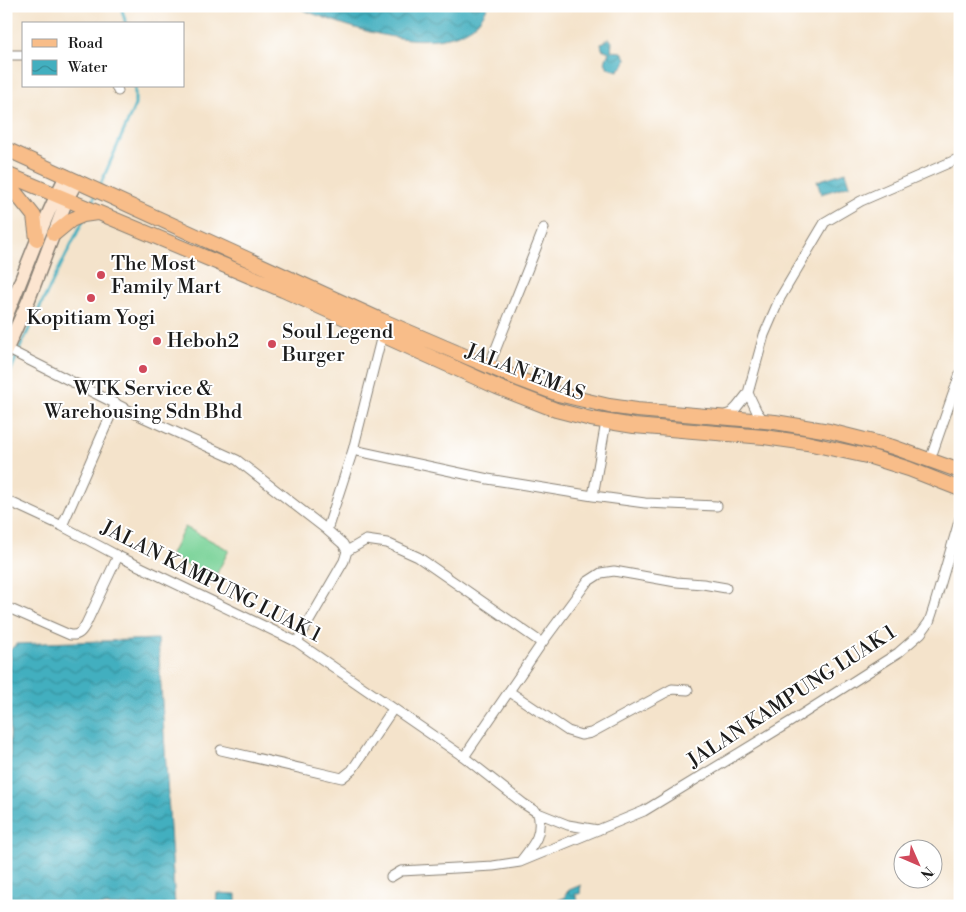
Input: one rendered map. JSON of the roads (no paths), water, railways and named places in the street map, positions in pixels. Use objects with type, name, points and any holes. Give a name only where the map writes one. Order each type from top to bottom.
[{"type":"main road","name":"JALAN EMAS","points":[[6,149],[381,320],[558,394],[609,406],[764,421],[820,430],[855,437],[960,471]]},
{"type":"main road","name":"JALAN EMAS","points":[[6,174],[62,196],[90,212],[283,290],[526,399],[556,410],[606,422],[634,426],[764,437],[807,443],[886,462],[960,488]]},
{"type":"main road","points":[[6,181],[34,216],[37,239]]},
{"type":"main road","points":[[54,234],[71,220],[90,212]]},
{"type":"street","points":[[6,54],[22,55]]},
{"type":"street","points":[[720,417],[731,413],[748,393],[764,336],[780,298],[825,222],[861,201],[960,158]]},
{"type":"street","points":[[6,317],[37,239],[72,178]]},
{"type":"street","points":[[62,196],[54,234],[7,350],[138,415],[237,460],[343,544],[346,551],[344,560],[297,642]]},
{"type":"street","points":[[489,366],[544,228]]},
{"type":"street","points":[[327,530],[353,450],[382,335]]},
{"type":"street","points":[[930,460],[960,374]]},
{"type":"street","points":[[748,393],[756,412],[764,421]]},
{"type":"street","points":[[62,526],[116,403]]},
{"type":"street","points":[[593,496],[606,422]]},
{"type":"street","points":[[353,450],[488,479],[593,496],[645,503],[717,506]]},
{"type":"street","name":"JALAN KAMPUNG LUAK 1","points":[[6,500],[297,642],[316,653],[393,709],[464,757],[538,814],[568,825],[599,830]]},
{"type":"street","name":"JALAN KAMPUNG LUAK 1","points":[[391,877],[401,872],[493,866],[520,862],[644,811],[798,718],[911,643],[929,622],[960,518]]},
{"type":"street","points":[[346,551],[366,540],[387,543],[418,557],[542,643]]},
{"type":"street","points":[[6,607],[70,635],[76,635],[80,633],[86,624],[118,556]]},
{"type":"street","points":[[464,757],[542,643],[588,582],[601,573],[614,570],[676,582],[726,588]]},
{"type":"street","points":[[510,692],[568,731],[581,735],[591,733],[672,689],[688,690]]},
{"type":"street","points":[[221,750],[342,778],[348,775],[355,766],[393,709]]},
{"type":"street","points":[[520,862],[537,837],[541,825],[538,814]]},
{"type":"water","points":[[296,6],[488,6],[475,25],[457,35],[439,39],[420,40],[381,35],[362,30]]},
{"type":"water","points":[[609,38],[612,42],[611,51],[622,52],[626,58],[625,64],[618,71],[608,68],[605,62],[609,52],[602,49],[601,44]]},
{"type":"water","points":[[846,172],[850,185],[821,194],[817,181]]},
{"type":"water","points":[[158,639],[175,906],[6,906],[6,835],[10,831],[10,650],[16,644]]},
{"type":"water","points":[[581,885],[580,894],[575,894],[578,901],[569,906],[550,906],[549,904],[566,897],[565,894],[569,890]]},
{"type":"water","points":[[217,893],[236,894],[236,904],[216,906]]},
{"type":"waterway","points":[[121,6],[125,22]]},
{"type":"waterway","points":[[99,188],[135,105],[135,88]]},
{"type":"waterway","points":[[90,206],[96,194]]},
{"type":"waterway","points":[[6,383],[22,343],[83,221]]},
{"type":"place","name":"The Most Family Mart","points":[[101,275]]},
{"type":"place","name":"Kopitiam Yogi","points":[[91,298]]},
{"type":"place","name":"Heboh2","points":[[157,341]]},
{"type":"place","name":"Soul Legend Burger","points":[[272,344]]},
{"type":"place","name":"WTK Service & Warehousing Sdn Bhd","points":[[143,369]]}]
